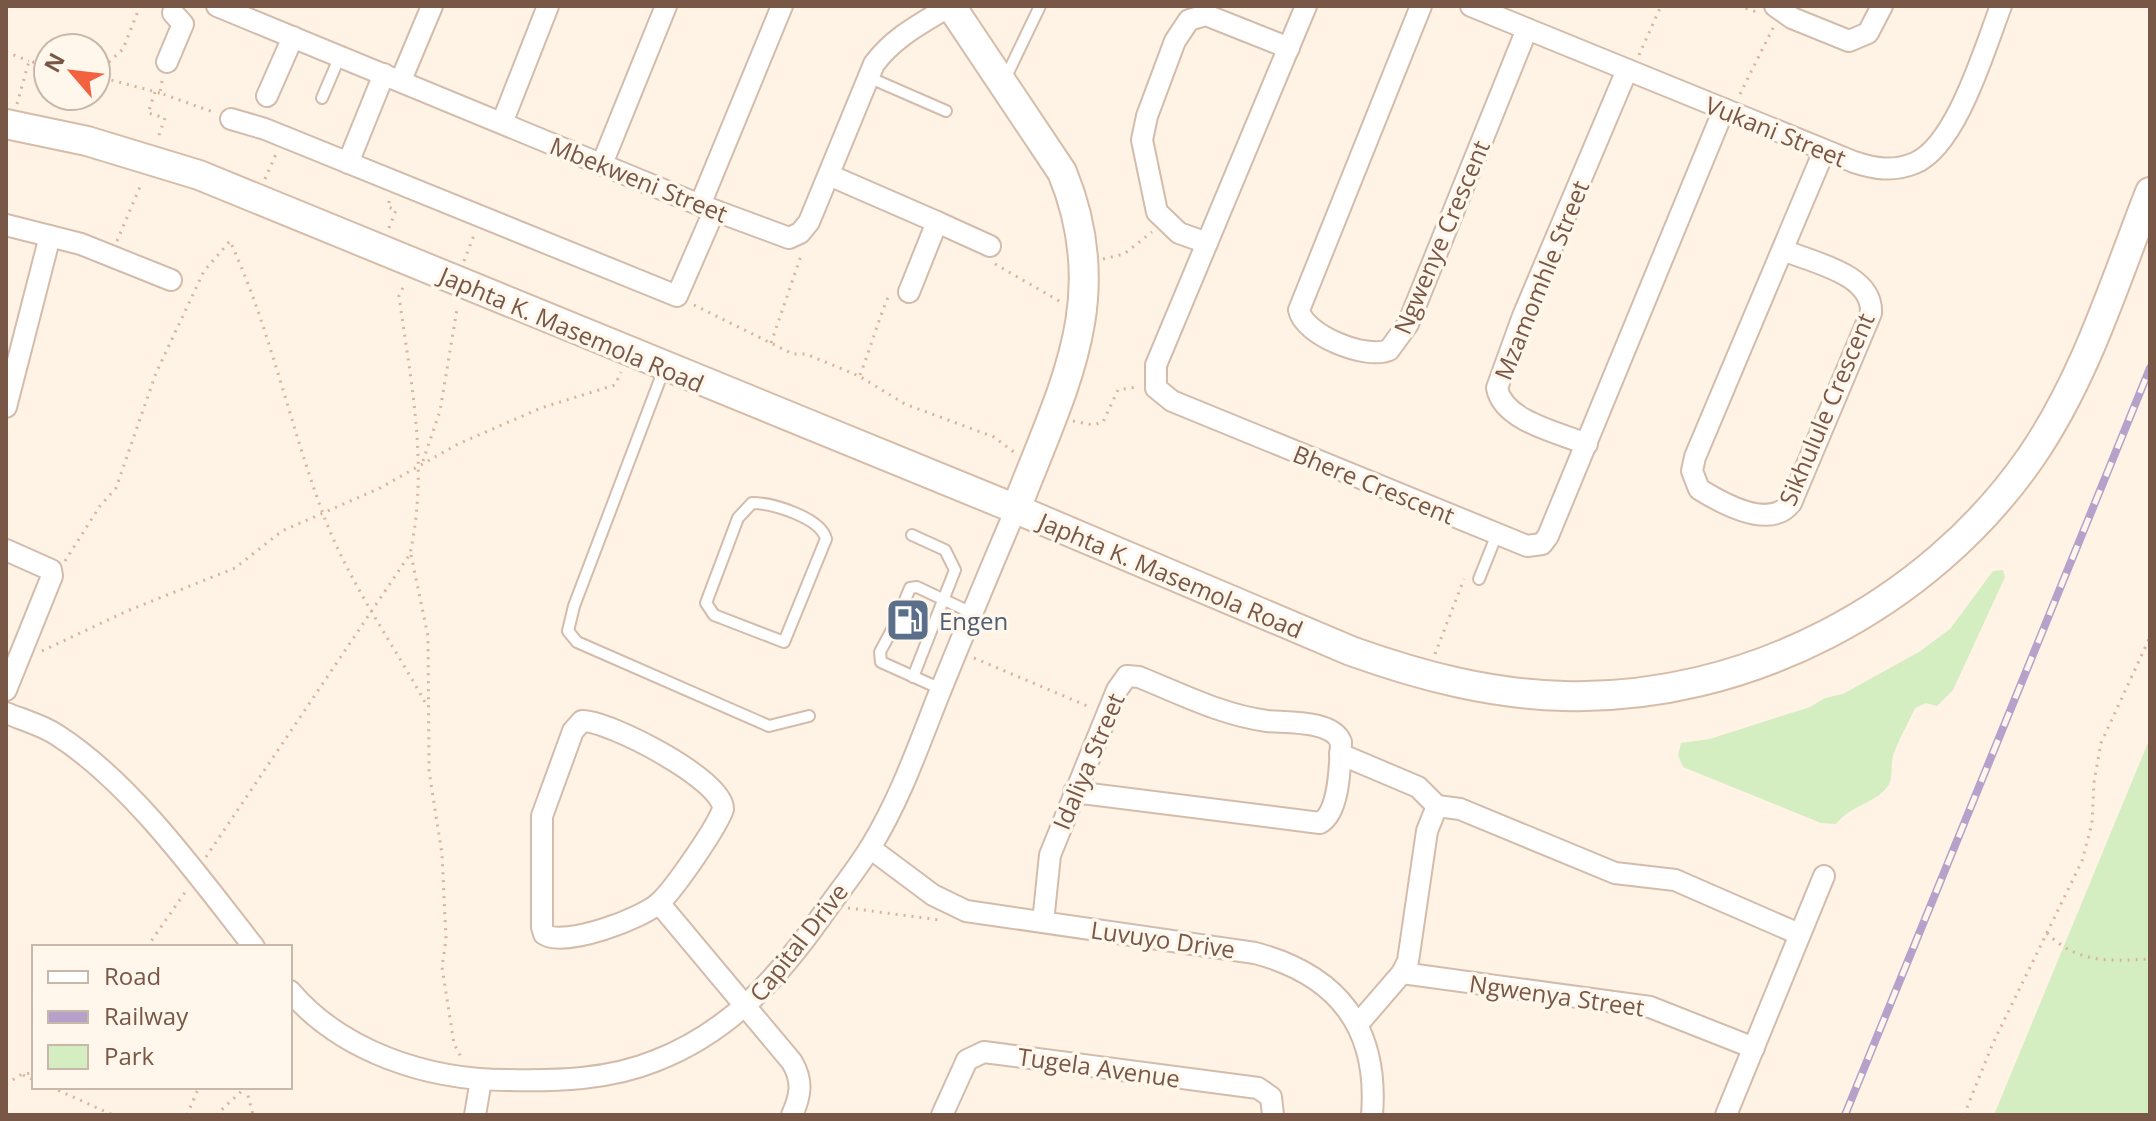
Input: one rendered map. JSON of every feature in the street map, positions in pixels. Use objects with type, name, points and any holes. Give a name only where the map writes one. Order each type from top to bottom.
[{"type":"main road","points":[[951,6],[1004,80],[1062,172],[1079,222],[1085,263],[1084,311],[1077,348],[1016,509]]},
{"type":"main road","name":"Japhta K. Masemola Road","points":[[12,115],[170,165],[1016,509],[1351,651],[1429,677],[1476,687],[1565,696],[1680,685],[1778,657],[1861,616],[1908,584],[1983,515],[2029,459],[2072,385],[2150,192]]},
{"type":"street","name":"Mbekweni Street","points":[[217,6],[780,237],[800,233]]},
{"type":"street","points":[[348,163],[432,6]]},
{"type":"street","points":[[502,123],[548,6]]},
{"type":"street","points":[[602,164],[666,6]]},
{"type":"street","points":[[231,119],[284,136],[677,296],[782,6]]},
{"type":"street","points":[[800,233],[809,222],[868,77],[886,48],[951,6]]},
{"type":"street","points":[[1156,388],[1156,365],[1306,6]]},
{"type":"street","name":"Ngwenye Crescent","points":[[1421,6],[1299,310],[1308,328],[1368,354],[1389,350],[1408,324],[1527,29]]},
{"type":"street","name":"Vukani Street","points":[[1471,6],[1874,169],[1894,169],[1917,162],[1926,156],[1948,129],[2001,6]]},
{"type":"street","points":[[1778,9],[1849,41],[1868,33],[1882,6]]},
{"type":"street","points":[[167,62],[183,24],[168,8]]},
{"type":"street","points":[[1207,243],[1179,233],[1163,222],[1154,201],[1142,140],[1147,116],[1183,27],[1197,16],[1206,15],[1289,48]]},
{"type":"street","points":[[267,96],[293,37]]},
{"type":"street","name":"Mzamomhle Street","points":[[1587,444],[1518,415],[1499,399],[1497,388],[1517,330],[1627,70]]},
{"type":"street","name":"Bhere Crescent","points":[[1156,388],[1172,401],[1497,534],[1527,546],[1542,544],[1728,111]]},
{"type":"street","name":"Sikhulule Crescent","points":[[1783,250],[1860,283],[1872,299],[1871,313],[1791,503],[1784,512],[1764,517],[1699,489],[1692,471],[1783,250],[1824,151]]},
{"type":"street","points":[[829,175],[990,246]]},
{"type":"street","points":[[909,292],[937,222]]},
{"type":"street","points":[[6,225],[111,255],[171,280]]},
{"type":"street","points":[[6,403],[50,236]]},
{"type":"street","name":"Capital Drive","points":[[292,993],[324,1025],[352,1042],[430,1072],[481,1080],[555,1081],[608,1075],[656,1061],[692,1044],[745,1008],[778,975],[870,848],[901,789],[1016,509]]},
{"type":"street","points":[[6,550],[38,561],[51,570],[52,576],[6,690]]},
{"type":"street","name":"Idaliya Street","points":[[1043,922],[1050,855],[1122,681],[1133,675],[1234,715],[1321,728],[1338,744]]},
{"type":"street","points":[[6,713],[55,734],[86,757],[147,817],[252,945]]},
{"type":"street","points":[[582,721],[662,753],[721,795],[724,801],[721,816],[659,903],[575,939],[557,939],[544,934],[542,816],[573,731],[582,721]]},
{"type":"street","points":[[1074,792],[1320,823],[1330,814],[1333,803],[1338,744],[1418,787],[1437,806],[1460,809],[1615,873],[1675,880],[1799,934]]},
{"type":"street","points":[[1358,1024],[1402,973],[1411,948],[1427,831],[1437,806]]},
{"type":"street","name":"Luvuyo Drive","points":[[870,848],[933,895],[966,911],[1227,948],[1284,961],[1329,988],[1358,1024],[1370,1058],[1372,1115]]},
{"type":"street","points":[[1726,1115],[1824,876]]},
{"type":"street","points":[[659,903],[800,1077],[800,1090],[792,1115]]},
{"type":"street","name":"Ngwenya Street","points":[[1402,973],[1650,1007],[1754,1048]]},
{"type":"street","name":"Tugela Avenue","points":[[942,1115],[967,1060],[984,1052],[1258,1088],[1271,1097],[1273,1115]]},
{"type":"street","points":[[475,1115],[481,1080]]},
{"type":"lane","points":[[1004,80],[1040,6]]},
{"type":"lane","points":[[322,98],[340,56]]},
{"type":"lane","points":[[868,77],[946,111]]},
{"type":"lane","points":[[665,368],[574,606],[568,631],[577,642],[769,726],[809,716]]},
{"type":"lane","points":[[752,503],[763,503],[824,530],[824,551],[784,642],[714,615],[706,603],[706,595],[738,518],[752,503]]},
{"type":"lane","points":[[1479,579],[1497,534]]},
{"type":"lane","points":[[912,535],[945,550],[953,560],[954,580],[913,677]]},
{"type":"lane","points":[[903,605],[913,587],[972,613]]},
{"type":"lane","points":[[895,624],[880,658],[885,665],[941,689]]},
{"type":"path","points":[[112,59],[123,49],[140,6]]},
{"type":"path","points":[[1627,70],[1639,56],[1661,6]]},
{"type":"path","points":[[1728,111],[1778,9]]},
{"type":"path","points":[[6,52],[32,62]]},
{"type":"path","points":[[12,115],[29,61]]},
{"type":"path","points":[[157,142],[165,118],[148,113],[167,62]]},
{"type":"path","points":[[112,80],[231,119]]},
{"type":"path","points":[[263,183],[284,136]]},
{"type":"path","points":[[111,255],[145,176]]},
{"type":"path","points":[[380,250],[396,210],[388,207],[393,182]]},
{"type":"path","points":[[463,265],[480,215]]},
{"type":"path","points":[[1085,263],[1124,254],[1163,222]]},
{"type":"path","points":[[771,343],[802,255],[800,233]]},
{"type":"path","points":[[52,576],[73,553],[100,506],[116,488],[156,373],[204,271],[230,241],[261,318],[323,514],[371,611],[426,704]]},
{"type":"path","points":[[990,246],[994,264],[1048,297],[1084,311]]},
{"type":"path","points":[[148,945],[197,875],[222,830],[410,554],[419,514],[421,465],[415,399],[399,296],[414,264]]},
{"type":"path","points":[[859,376],[875,343],[876,327],[893,286],[909,292]]},
{"type":"path","points":[[677,296],[793,354],[806,354],[859,376],[905,404],[994,437],[1017,454]]},
{"type":"path","points":[[421,465],[440,411],[457,309]]},
{"type":"path","points":[[20,658],[54,648],[127,611],[235,568],[282,531],[380,488],[458,444],[541,408],[615,385],[630,353]]},
{"type":"path","points":[[1053,414],[1093,425],[1103,422],[1118,390],[1156,388]]},
{"type":"path","points":[[410,554],[428,636],[426,704],[429,771],[442,854],[446,939],[442,967],[454,1044],[461,1055],[458,1076]]},
{"type":"path","points":[[1429,677],[1460,585],[1466,577],[1479,579]]},
{"type":"path","points":[[1964,1115],[1993,1043],[2078,872],[2089,840],[2096,764],[2105,730],[2150,637]]},
{"type":"path","points":[[957,651],[1107,714]]},
{"type":"path","points":[[829,906],[942,920],[966,911]]},
{"type":"path","points":[[2047,933],[2065,949],[2087,959],[2109,962],[2150,959]]},
{"type":"path","points":[[6,1084],[22,1074],[32,1073]]},
{"type":"path","points":[[22,1074],[32,1079]]},
{"type":"path","points":[[55,1089],[113,1115]]},
{"type":"path","points":[[187,1115],[198,1089]]},
{"type":"path","points":[[216,1115],[245,1089]]},
{"type":"path","points":[[246,1089],[253,1115]]},
{"type":"green space","points":[[2003,570],[2005,577],[1953,690],[1937,706],[1926,703],[1915,708],[1895,750],[1887,787],[1836,824],[1821,823],[1683,767],[1678,755],[1681,743],[1710,739],[1810,707],[1825,698],[1843,694],[1919,652],[1950,629],[1993,571]]},
{"type":"green space","points":[[2150,738],[2150,1115],[1994,1115]]},
{"type":"railway","points":[[1845,1115],[2150,368]]},
{"type":"place","name":"Engen","points":[[908,620]]}]
